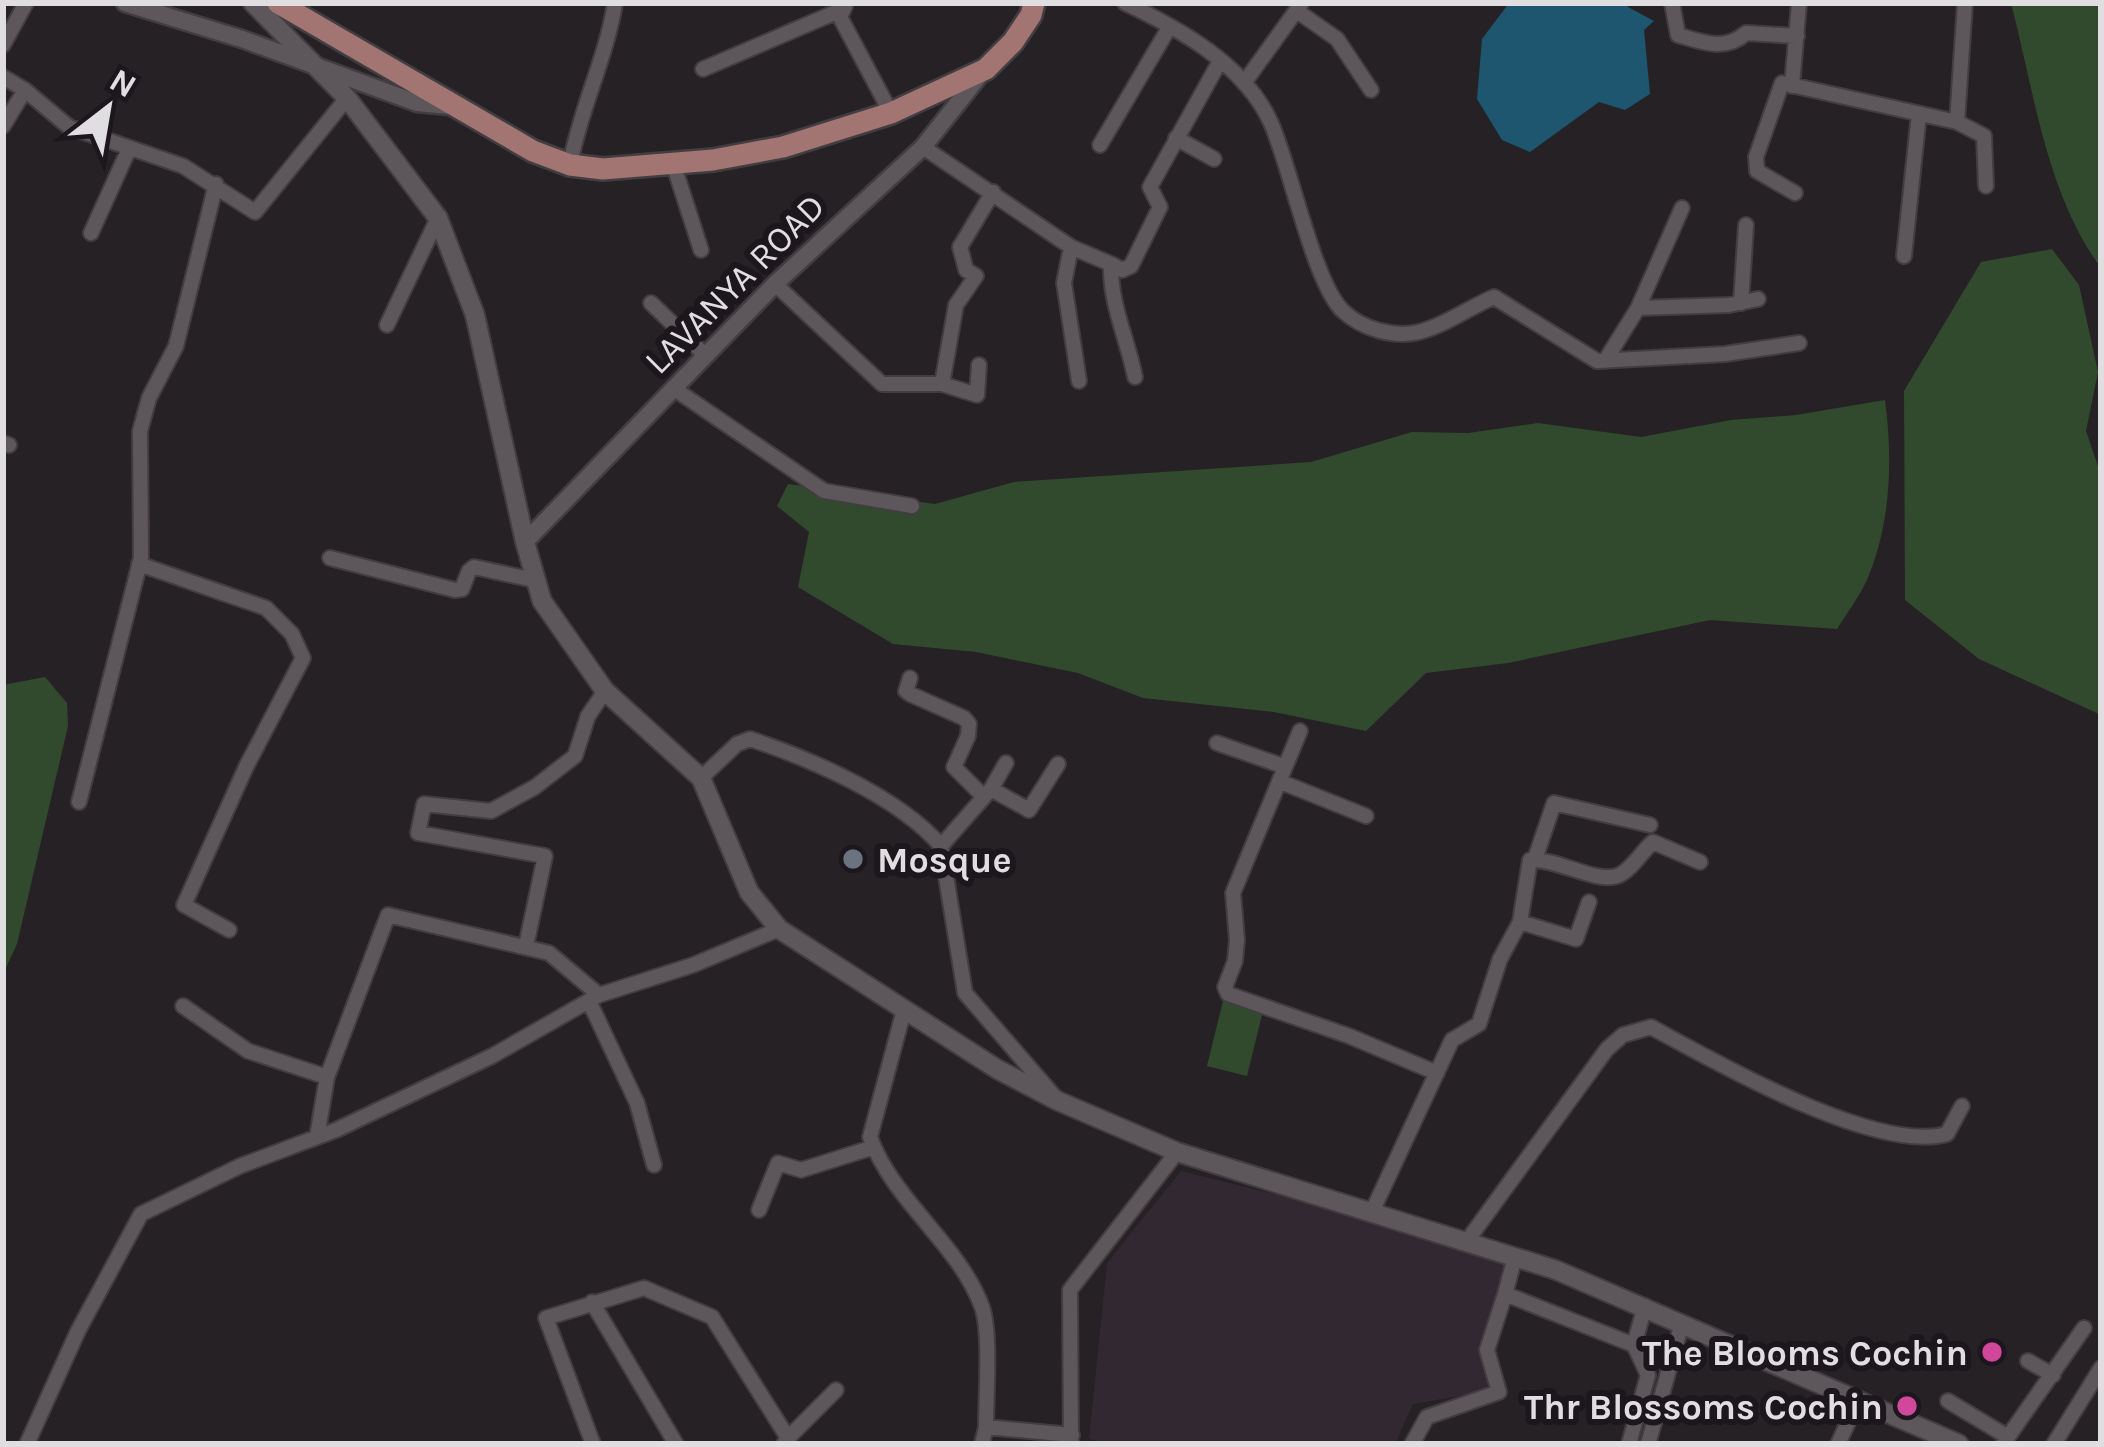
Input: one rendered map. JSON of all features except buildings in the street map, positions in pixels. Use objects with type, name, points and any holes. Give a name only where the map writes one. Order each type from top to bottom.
[{"type":"main road","points":[[253,3],[347,98],[438,218],[476,315],[542,601],[605,691],[700,778],[749,892],[779,929],[997,1069],[1058,1101],[1177,1152],[1467,1241],[1645,1306],[1959,1444]]},
{"type":"main road","points":[[278,3],[533,151],[570,165],[603,169],[749,154],[890,112],[986,69],[1013,43],[1034,3]]},
{"type":"street","points":[[3,45],[26,3]]},
{"type":"street","points":[[125,3],[242,39],[417,103],[451,106]]},
{"type":"street","points":[[570,165],[578,126],[610,35],[615,3]]},
{"type":"street","points":[[1125,3],[1170,26],[1244,83],[1270,122],[1324,278],[1340,309],[1362,324],[1391,334],[1421,332],[1494,296],[1598,362],[1725,354],[1798,343]]},
{"type":"street","points":[[1672,3],[1678,35],[1715,45],[1735,43],[1746,33],[1797,36]]},
{"type":"street","points":[[1792,86],[1799,3]]},
{"type":"street","points":[[1957,122],[1965,3]]},
{"type":"street","points":[[703,69],[844,7]]},
{"type":"street","points":[[844,7],[840,17],[890,112]]},
{"type":"street","points":[[1244,83],[1300,7],[1337,39],[1371,90]]},
{"type":"street","points":[[1100,145],[1170,26]]},
{"type":"street","points":[[923,147],[1071,247],[1122,270],[1131,266],[1160,207],[1150,187],[1220,61]]},
{"type":"street","name":"LAVANYA ROAD","points":[[525,542],[775,284],[923,147],[986,69]]},
{"type":"street","points":[[3,77],[68,127],[183,166],[255,212],[347,98]]},
{"type":"street","points":[[1795,193],[1757,171],[1756,157],[1782,83],[1957,122],[1984,136],[1986,186]]},
{"type":"street","points":[[3,126],[25,90]]},
{"type":"street","points":[[1904,256],[1919,114]]},
{"type":"street","points":[[1176,138],[1214,159]]},
{"type":"street","points":[[92,233],[129,149]]},
{"type":"street","points":[[673,163],[701,250]]},
{"type":"street","points":[[79,802],[140,563],[140,431],[149,398],[176,346],[217,184]]},
{"type":"street","points":[[942,385],[956,305],[976,276],[966,270],[960,248],[993,192]]},
{"type":"street","points":[[1605,361],[1638,308],[1682,208]]},
{"type":"street","points":[[387,325],[438,218]]},
{"type":"street","points":[[1741,303],[1746,225]]},
{"type":"street","points":[[1071,247],[1064,283],[1079,381]]},
{"type":"street","points":[[1111,264],[1116,320],[1135,377]]},
{"type":"street","points":[[775,284],[882,384],[942,385],[977,395],[979,365]]},
{"type":"street","points":[[1638,308],[1758,299]]},
{"type":"street","points":[[651,303],[705,356]]},
{"type":"street","points":[[673,388],[824,491],[912,506]]},
{"type":"street","points":[[330,558],[455,590],[462,589],[474,567],[534,580]]},
{"type":"street","points":[[140,563],[266,608],[292,634],[303,658],[246,767],[184,904],[230,930]]},
{"type":"street","points":[[910,678],[906,691],[910,694],[964,718],[968,736],[954,766],[988,793],[1029,810],[1058,764]]},
{"type":"street","points":[[526,946],[545,856],[418,833],[424,804],[491,811],[535,787],[575,755],[588,716],[605,691]]},
{"type":"street","points":[[1300,730],[1233,893],[1237,940],[1225,987],[1228,994],[1436,1073]]},
{"type":"street","points":[[700,778],[737,744],[750,740],[889,803],[928,830],[941,846],[965,993],[1058,1101]]},
{"type":"street","points":[[1217,743],[1366,816]]},
{"type":"street","points":[[941,846],[988,793],[1006,764]]},
{"type":"street","points":[[1371,1214],[1452,1040],[1479,1024],[1500,959],[1520,922],[1528,864],[1555,803],[1650,825]]},
{"type":"street","points":[[1534,859],[1617,876],[1652,842],[1700,862]]},
{"type":"street","points":[[1520,922],[1576,939],[1589,902]]},
{"type":"street","points":[[317,1137],[327,1077],[388,915],[550,953],[594,998],[638,1103],[654,1165]]},
{"type":"street","points":[[27,1444],[78,1331],[141,1214],[492,1056],[594,998],[779,929]]},
{"type":"street","points":[[183,1006],[248,1051],[327,1077]]},
{"type":"street","points":[[904,1010],[869,1128],[874,1147],[972,1286],[985,1312],[986,1427],[982,1444]]},
{"type":"street","points":[[1467,1241],[1606,1049],[1633,1030],[1652,1027],[1803,1105],[1912,1137],[1947,1134],[1962,1106]]},
{"type":"street","points":[[759,1210],[778,1163],[801,1170],[874,1147]]},
{"type":"street","points":[[986,1427],[1072,1439],[1070,1290],[1177,1152]]},
{"type":"street","points":[[1412,1444],[1427,1417],[1499,1392],[1487,1350],[1515,1257]]},
{"type":"street","points":[[593,1444],[546,1318],[644,1288],[712,1317],[786,1441],[836,1390]]},
{"type":"street","points":[[1504,1294],[1634,1346]]},
{"type":"street","points":[[592,1302],[676,1444]]},
{"type":"street","points":[[1629,1444],[1648,1375],[1634,1346],[1645,1306]]},
{"type":"street","points":[[1648,1444],[1682,1323]]},
{"type":"street","points":[[1948,1401],[2006,1440],[2084,1328]]},
{"type":"street","points":[[2028,1361],[2053,1375]]},
{"type":"street","points":[[2054,1444],[2101,1368]]},
{"type":"street","points":[[1838,1444],[1858,1401]]},
{"type":"shaded area","points":[[1181,1171],[1514,1262],[1487,1350],[1494,1390],[1413,1404],[1395,1444],[1109,1444],[1089,1439],[1107,1263]]},
{"type":"green space","points":[[2011,3],[2101,3],[2101,268],[2082,239],[2054,174]]},
{"type":"green space","points":[[2052,249],[2079,285],[2098,372],[2086,431],[2101,475],[2101,715],[1979,659],[1905,600],[1904,391],[1981,262]]},
{"type":"green space","points":[[1885,400],[1889,468],[1881,536],[1867,580],[1837,629],[1710,620],[1508,663],[1426,673],[1366,731],[1274,712],[1143,698],[1078,673],[976,652],[893,644],[798,587],[809,532],[777,506],[788,484],[935,504],[1014,482],[1311,462],[1412,432],[1468,433],[1538,423],[1641,437]]},
{"type":"green space","points":[[45,677],[67,703],[68,726],[17,944],[3,974],[3,685]]},
{"type":"green space","points":[[1223,1001],[1263,1011],[1247,1076],[1207,1066]]},
{"type":"water","points":[[1509,3],[1628,3],[1654,21],[1644,30],[1650,94],[1625,110],[1599,102],[1530,152],[1502,140],[1477,99],[1482,39]]},
{"type":"place","name":"Mosque","points":[[853,859]]},
{"type":"place","name":"The Blooms Cochin","points":[[1992,1352]]},
{"type":"place","name":"Thr Blossoms Cochin","points":[[1907,1406]]}]
